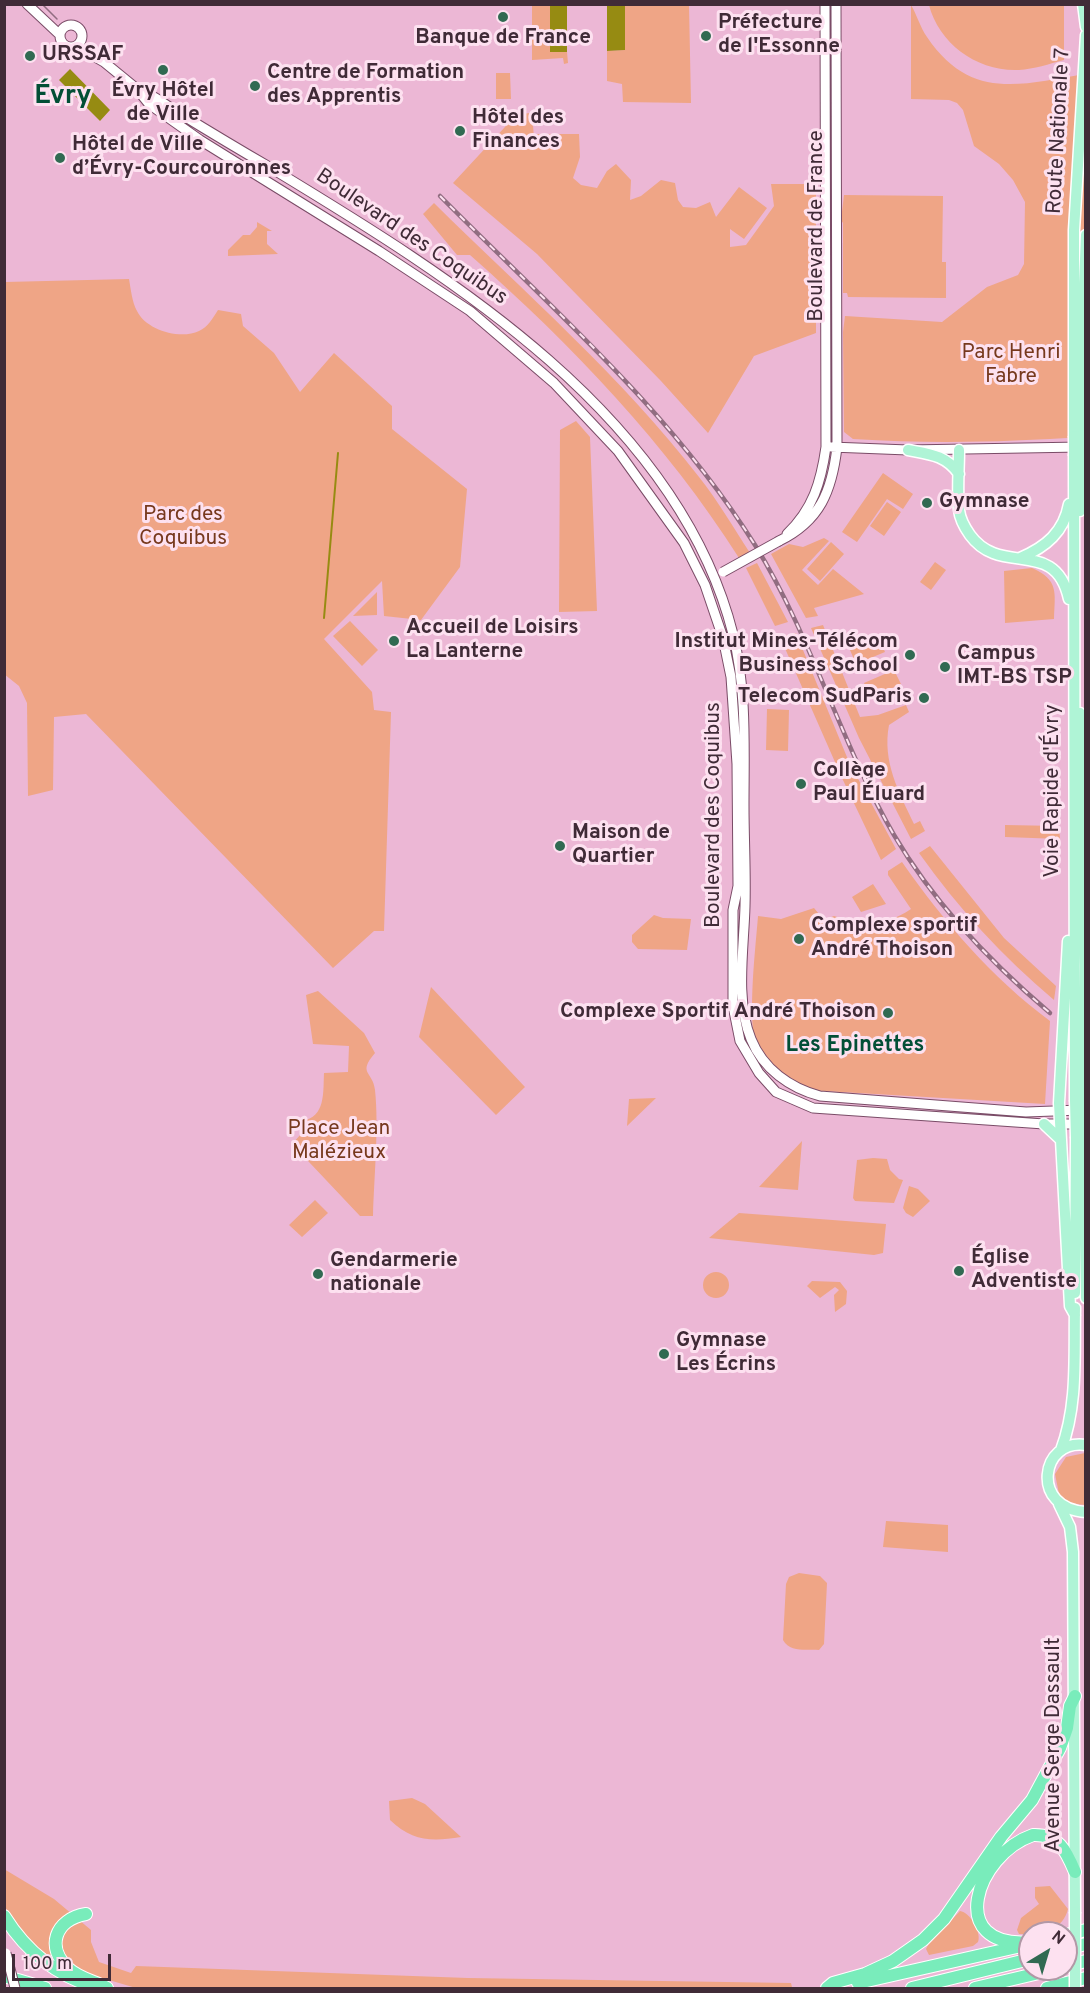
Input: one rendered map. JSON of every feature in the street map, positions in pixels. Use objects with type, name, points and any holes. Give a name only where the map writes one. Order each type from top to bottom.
[{"type":"highway","points":[[825,1988],[832,1983],[865,1974],[893,1961],[923,1940],[944,1919],[1001,1837],[1032,1800],[1060,1748],[1075,1696]]},
{"type":"highway","points":[[1018,1942],[1006,1942],[993,1936],[979,1918],[976,1900],[984,1876],[1004,1850],[1033,1835],[1056,1840],[1066,1850],[1075,1872]]},
{"type":"highway","points":[[86,1914],[69,1918],[60,1927],[56,1937],[58,1953],[70,1970],[107,1989]]},
{"type":"highway","points":[[4,1916],[25,1946],[45,1963],[64,1975],[98,1989]]},
{"type":"highway","points":[[825,1988],[1018,1946]]},
{"type":"highway","points":[[912,1989],[1018,1962]]},
{"type":"highway","points":[[4,1976],[45,1989]]},
{"type":"highway","points":[[975,1989],[1018,1978]]},
{"type":"highway","points":[[1047,1989],[1086,1978]]},
{"type":"main road","points":[[27,4],[60,35],[66,47],[76,46],[81,32],[72,26],[63,28],[60,35]]},
{"type":"main road","name":"Boulevard de France","points":[[779,542],[804,516],[811,505],[821,478],[826,447],[825,4]]},
{"type":"main road","name":"Boulevard de France","points":[[705,585],[798,532],[818,510],[831,483],[837,447],[836,4]]},
{"type":"main road","points":[[1083,4],[1082,16],[1086,27]]},
{"type":"main road","name":"Route Nationale 7","points":[[1074,230],[1086,35]]},
{"type":"main road","name":"Boulevard des Coquibus","points":[[81,37],[104,62],[137,89],[149,104],[200,140],[424,279],[512,345],[554,384],[618,451],[684,543],[705,585],[723,638],[735,711],[738,886],[734,910],[733,1006],[736,1030],[748,1059],[776,1092],[813,1108],[1044,1124],[1086,1124]]},
{"type":"main road","name":"Boulevard des Coquibus","points":[[76,46],[104,62]]},
{"type":"main road","name":"Boulevard des Coquibus","points":[[137,89],[146,92],[429,267],[515,330],[562,373],[627,440],[668,494],[719,575],[733,634],[744,704],[746,885],[743,997],[747,1026],[757,1051],[784,1081],[796,1089],[820,1096],[1026,1112],[1060,1110],[1082,1103]]},
{"type":"main road","name":"Voie Rapide d'Évry","points":[[1074,230],[1079,456],[1079,676],[1085,922],[1082,1103]]},
{"type":"main road","name":"Route Nationale 7","points":[[1078,435],[1083,400],[1086,236]]},
{"type":"main road","points":[[826,447],[1079,456],[1067,512],[1060,529],[1040,549],[1020,558]]},
{"type":"main road","points":[[908,450],[940,456],[948,461],[959,475]]},
{"type":"main road","points":[[959,450],[959,510],[973,540],[989,553],[999,557],[1045,562],[1055,568],[1064,582],[1073,611]]},
{"type":"main road","name":"Voie Rapide d'Évry","points":[[1079,456],[1073,611],[1073,866],[1082,1103]]},
{"type":"main road","points":[[1073,866],[1060,1139],[1070,1306],[1075,1315]]},
{"type":"main road","points":[[1075,1315],[1082,1103]]},
{"type":"main road","points":[[1044,1124],[1060,1139]]},
{"type":"main road","points":[[1080,1138],[1086,1298]]},
{"type":"main road","name":"Avenue Serge Dassault","points":[[1075,1315],[1075,1376],[1068,1428],[1061,1450],[1054,1457],[1047,1474],[1049,1492],[1059,1504],[1070,1527],[1072,1541],[1075,1696],[1075,1989]]},
{"type":"main road","points":[[1061,1450],[1071,1446],[1086,1445]]},
{"type":"main road","points":[[1059,1504],[1066,1509],[1086,1512]]},
{"type":"main road","points":[[5,1951],[15,1989]]},
{"type":"main road","points":[[4,1966],[10,1989]]},
{"type":"green space","points":[[532,5],[550,5],[550,52],[567,52],[568,63],[564,64],[563,58],[532,60]]},
{"type":"green space","points":[[625,5],[689,5],[691,103],[623,102],[622,84],[607,81],[607,51],[625,50]]},
{"type":"green space","name":"Parc Henri Fabre","points":[[911,5],[925,33],[944,58],[961,72],[980,80],[999,84],[1019,84],[1085,74],[1085,437],[912,442],[853,439],[844,432],[843,332],[845,316],[942,322],[987,287],[1018,275],[1024,264],[1025,202],[1013,180],[999,164],[974,146],[963,110],[957,103],[949,100],[911,99]]},
{"type":"green space","points":[[929,5],[1064,5],[1064,60],[1019,70],[989,66],[975,61],[951,43],[934,19]]},
{"type":"green space","points":[[496,73],[510,73],[511,99],[496,99]]},
{"type":"green space","points":[[532,113],[534,138],[535,134],[579,134],[580,157],[573,178],[581,185],[597,188],[607,171],[616,164],[631,180],[630,200],[641,196],[661,180],[675,183],[678,200],[683,207],[696,208],[710,202],[716,217],[739,187],[767,208],[744,239],[730,229],[730,247],[746,245],[774,206],[771,184],[816,184],[816,333],[754,356],[708,433],[661,381],[537,254],[453,183],[517,114]]},
{"type":"green space","points":[[844,195],[943,196],[942,262],[946,262],[946,298],[848,297],[847,293],[843,293],[843,223],[841,220]]},
{"type":"green space","points":[[434,203],[571,336],[638,405],[706,486],[750,553],[739,558],[681,475],[649,435],[581,360],[470,255],[457,255],[423,214]]},
{"type":"green space","points":[[257,222],[272,231],[267,231],[267,244],[278,254],[228,256],[228,250],[243,235],[250,235],[257,227]]},
{"type":"green space","name":"Parc des Coquibus","points":[[129,279],[134,304],[141,318],[164,332],[191,334],[199,331],[208,325],[218,310],[241,314],[243,326],[274,353],[300,392],[334,353],[392,406],[392,429],[467,489],[460,567],[421,620],[384,616],[382,581],[324,639],[372,692],[374,710],[391,712],[384,931],[374,931],[333,968],[86,714],[54,717],[53,790],[28,796],[27,703],[19,686],[4,674],[5,282]]},
{"type":"green space","points":[[576,421],[590,437],[597,611],[559,612],[560,430]]},
{"type":"green space","points":[[883,473],[913,494],[903,509],[887,499],[857,542],[842,532]]},
{"type":"green space","points":[[887,502],[901,512],[884,536],[870,526]]},
{"type":"green space","points":[[824,538],[829,541],[802,570],[818,585],[833,569],[864,594],[814,608],[818,616],[806,618],[771,554],[789,544],[803,547]]},
{"type":"green space","points":[[831,542],[844,554],[820,581],[807,569]]},
{"type":"green space","points":[[935,562],[946,570],[931,590],[920,582]]},
{"type":"green space","points":[[757,563],[788,622],[775,626],[746,568]]},
{"type":"green space","points":[[1032,568],[1047,577],[1054,588],[1054,619],[1005,623],[1004,571]]},
{"type":"green space","points":[[377,592],[377,615],[353,616]]},
{"type":"green space","points":[[350,621],[378,650],[362,666],[333,636]]},
{"type":"green space","points":[[823,625],[860,717],[878,715],[906,705],[909,712],[889,725],[887,739],[893,776],[914,824],[920,821],[925,831],[911,839],[859,738],[811,628]]},
{"type":"green space","points":[[796,633],[849,762],[896,849],[881,860],[780,637]]},
{"type":"green space","points":[[879,638],[885,652],[856,664],[850,650]]},
{"type":"green space","points":[[894,670],[901,684],[870,698],[864,683]]},
{"type":"green space","points":[[767,709],[789,710],[788,751],[766,750]]},
{"type":"green space","points":[[1005,825],[1059,826],[1060,839],[1005,837]]},
{"type":"green space","points":[[930,846],[1004,938],[1056,986],[1054,1000],[999,949],[949,893],[919,853]]},
{"type":"green space","name":"Complexe Sportif André Thoison","points":[[902,862],[970,948],[1008,986],[1050,1021],[1045,1104],[807,1090],[773,1069],[762,1057],[754,1039],[752,1005],[758,916],[781,919],[814,908],[824,920],[834,916],[864,922],[893,919],[911,909],[888,875],[888,871]]},
{"type":"green space","points":[[873,884],[886,904],[861,912],[852,897]]},
{"type":"green space","points":[[654,915],[663,918],[691,919],[687,950],[638,949],[632,942],[632,935]]},
{"type":"green space","points":[[431,987],[525,1087],[496,1115],[419,1037]]},
{"type":"green space","name":"Place Jean Malézieux","points":[[318,991],[364,1033],[375,1053],[367,1065],[374,1084],[376,1105],[373,1216],[360,1216],[292,1144],[302,1133],[302,1121],[310,1119],[322,1103],[324,1073],[348,1072],[349,1046],[313,1044],[306,995]]},
{"type":"green space","points":[[656,1098],[627,1126],[629,1099]]},
{"type":"green space","points":[[802,1141],[798,1190],[759,1187]]},
{"type":"green space","points":[[887,1159],[890,1170],[903,1180],[894,1203],[855,1201],[853,1198],[857,1160]]},
{"type":"green space","points":[[909,1186],[918,1189],[930,1201],[913,1217],[903,1208]]},
{"type":"green space","points":[[315,1200],[328,1213],[302,1237],[289,1225]]},
{"type":"green space","points":[[739,1213],[886,1224],[883,1253],[874,1255],[709,1238]]},
{"type":"green space","points":[[716,1272],[725,1276],[729,1285],[725,1294],[716,1298],[707,1294],[703,1285],[707,1276]]},
{"type":"green space","points":[[812,1281],[840,1282],[847,1291],[846,1304],[835,1312],[834,1295],[839,1290],[835,1287],[820,1298],[807,1286]]},
{"type":"green space","points":[[1085,1453],[1085,1505],[1069,1503],[1059,1494],[1055,1474],[1066,1457]]},
{"type":"green space","points":[[886,1521],[948,1525],[948,1552],[883,1547]]},
{"type":"green space","points":[[799,1573],[820,1576],[827,1583],[824,1644],[819,1650],[794,1649],[783,1640],[786,1584],[789,1577]]},
{"type":"green space","points":[[412,1798],[425,1804],[461,1837],[422,1838],[398,1827],[390,1820],[389,1801]]},
{"type":"green space","points":[[4,1869],[54,1899],[91,1930],[91,1942],[99,1962],[131,1973],[136,1966],[468,1978],[791,1983],[792,1987],[136,1988],[58,1965],[33,1946],[5,1907]]},
{"type":"green space","points":[[1050,1886],[1068,1909],[1062,1921],[1020,1921],[1039,1904],[1035,1898],[1035,1887]]},
{"type":"green space","points":[[960,1911],[968,1915],[974,1924],[979,1938],[978,1942],[973,1946],[929,1955],[926,1949],[928,1945]]},
{"type":"shaded area","points":[[550,5],[567,5],[567,52],[550,52]]},
{"type":"shaded area","points":[[607,5],[625,5],[625,50],[607,51]]},
{"type":"shaded area","points":[[70,69],[110,110],[100,121],[59,80]]},
{"type":"waterway","points":[[324,618],[338,453]]},
{"type":"tram line","points":[[42,4],[57,19]]},
{"type":"railway","points":[[440,196],[607,362],[686,450],[722,496],[775,580],[875,800],[894,835],[927,884],[964,930],[1050,1013]]},
{"type":"place","name":"Banque de France","points":[[503,17]]},
{"type":"place","name":"Préfecture de l'Essonne","points":[[706,36]]},
{"type":"place","name":"URSSAF","points":[[30,56]]},
{"type":"place","name":"Évry Hôtel de Ville","points":[[163,70]]},
{"type":"place","name":"Centre de Formation des Apprentis","points":[[255,86]]},
{"type":"place","name":"Hôtel des Finances","points":[[460,131]]},
{"type":"place","name":"Hôtel de Ville d’Évry-Courcouronnes","points":[[60,158]]},
{"type":"place","name":"Gymnase","points":[[927,503]]},
{"type":"place","name":"Accueil de Loisirs La Lanterne","points":[[394,641]]},
{"type":"place","name":"Institut Mines-Télécom Business School","points":[[910,655]]},
{"type":"place","name":"Campus IMT-BS TSP","points":[[945,667]]},
{"type":"place","name":"Telecom SudParis","points":[[924,698]]},
{"type":"place","name":"Collège Paul Éluard","points":[[801,784]]},
{"type":"place","name":"Maison de Quartier","points":[[560,846]]},
{"type":"place","name":"Complexe sportif André Thoison","points":[[799,939]]},
{"type":"place","name":"Complexe Sportif André Thoison","points":[[888,1013]]},
{"type":"place","name":"Église Adventiste","points":[[959,1271]]},
{"type":"place","name":"Gendarmerie nationale","points":[[318,1274]]},
{"type":"place","name":"Gymnase Les Écrins","points":[[664,1354]]},
{"type":"district","name":"Évry","points":[[63,98]]},
{"type":"district","name":"Les Epinettes","points":[[855,1047]]}]
